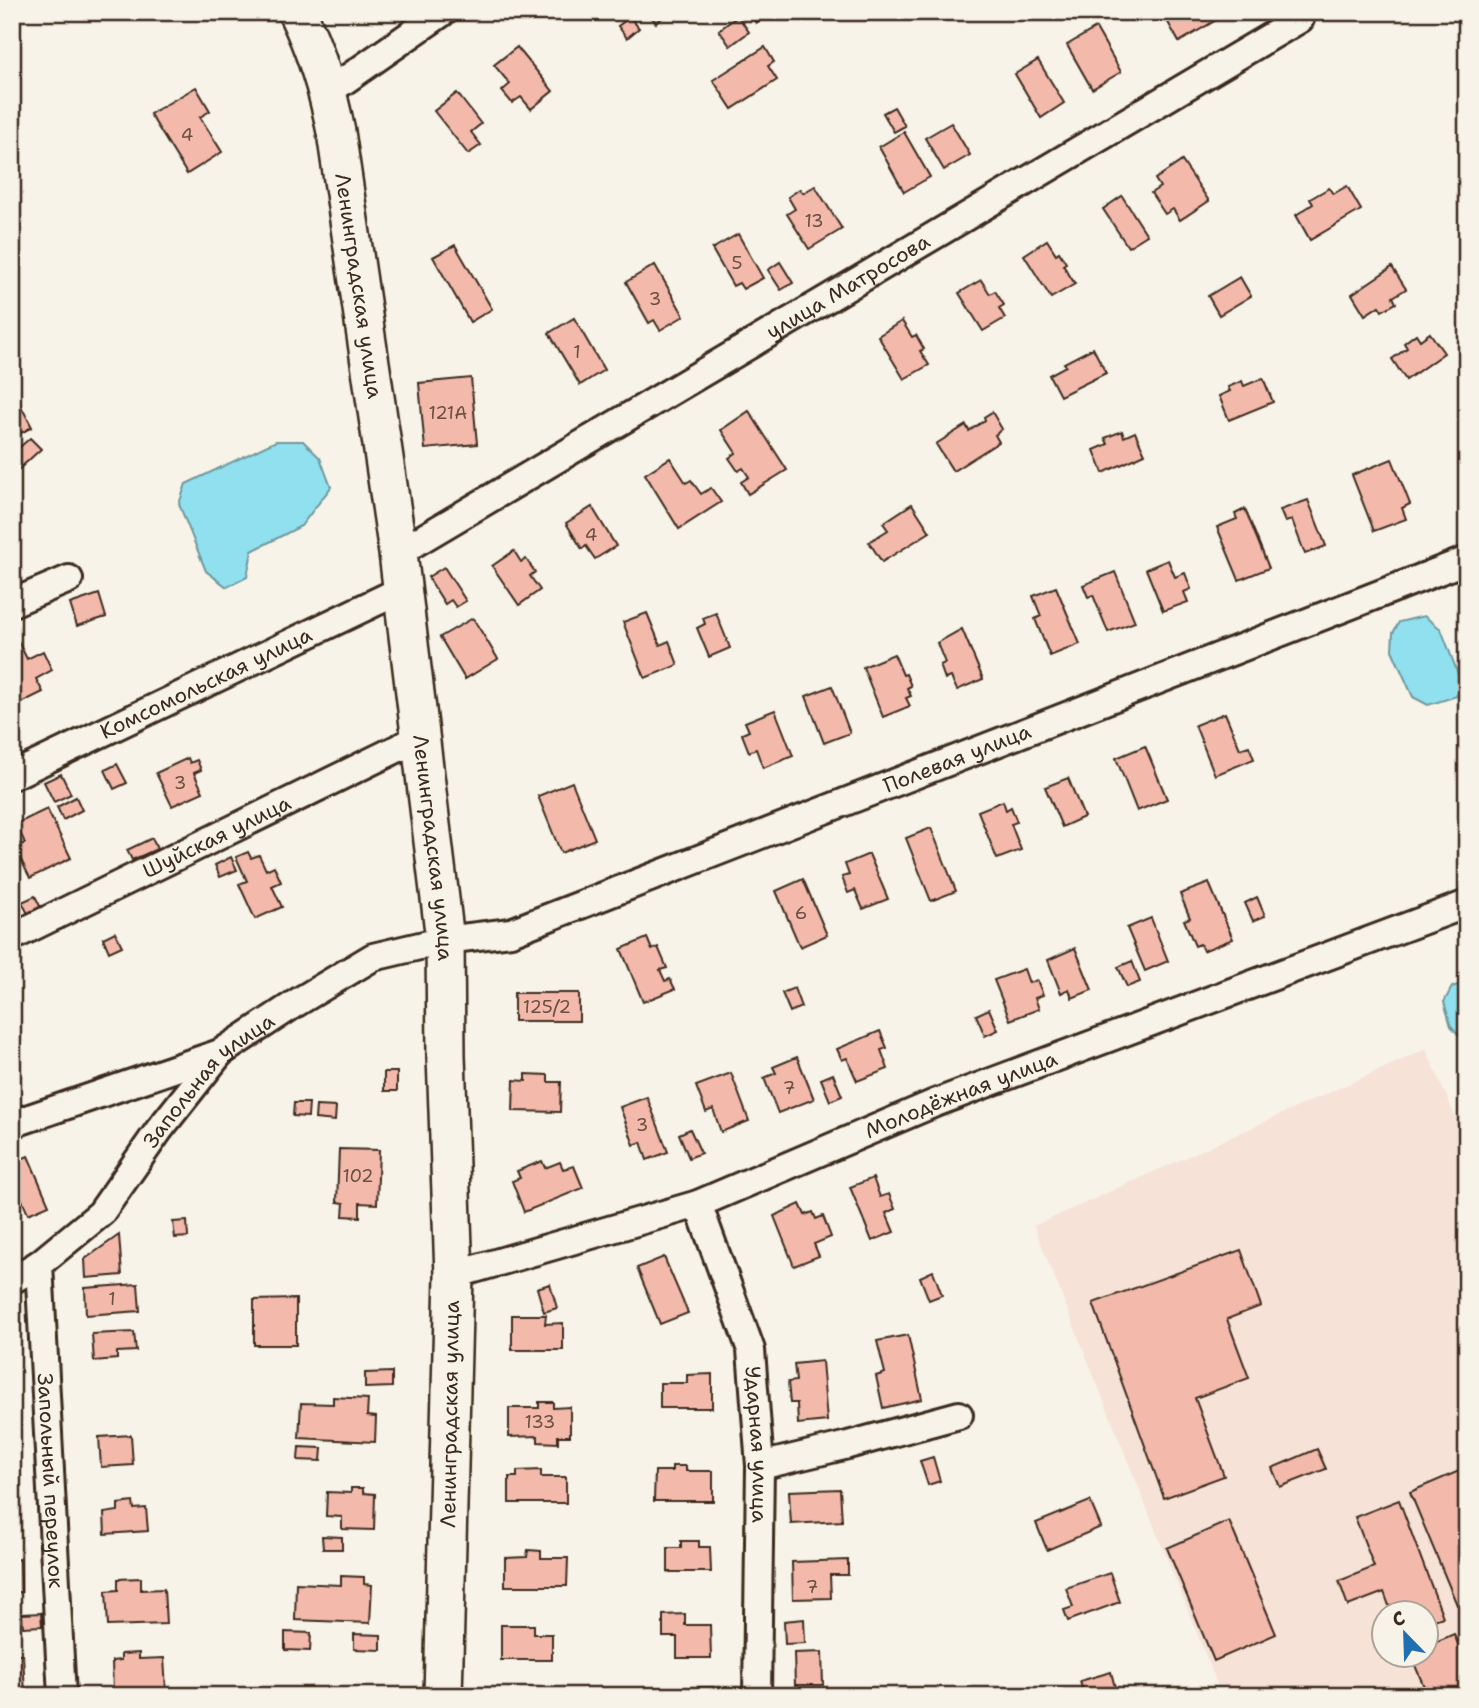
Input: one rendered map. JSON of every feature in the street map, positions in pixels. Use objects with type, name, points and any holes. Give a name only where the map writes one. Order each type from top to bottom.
[{"type":"street","name":"Ленинградская улица","points":[[297,12],[310,38],[328,92],[337,132],[398,553],[445,940],[446,1056],[454,1275],[443,1696]]},
{"type":"street","points":[[328,92],[443,12]]},
{"type":"street","name":"улица Матросова","points":[[398,553],[1300,19]]},
{"type":"street","name":"Полевая улица","points":[[445,940],[511,932],[1467,560]]},
{"type":"street","points":[[12,603],[69,579]]},
{"type":"street","name":"Комсомольская улица","points":[[12,776],[401,590]]},
{"type":"street","name":"Шуйская улица","points":[[12,937],[419,738]]},
{"type":"street","name":"Молодёжная улица","points":[[454,1275],[698,1203],[935,1103],[1467,904]]},
{"type":"street","name":"Запольная улица","points":[[12,1280],[39,1264],[102,1213],[159,1130],[220,1053],[373,957],[445,940]]},
{"type":"street","points":[[12,1124],[220,1053]]},
{"type":"street","name":"Ударная улица","points":[[698,1203],[751,1350],[760,1466],[757,1696]]},
{"type":"street","name":"Запольный переулок","points":[[39,1264],[62,1696]]},
{"type":"street","points":[[760,1466],[958,1415]]},
{"type":"shaded area","points":[[1426,1049],[1467,1144],[1467,1696],[1222,1696],[1034,1226]]},
{"type":"water","points":[[276,441],[303,441],[320,458],[331,487],[301,526],[252,551],[247,577],[227,587],[206,571],[179,504],[186,484]]},
{"type":"water","points":[[1424,616],[1441,629],[1461,682],[1457,696],[1428,705],[1413,697],[1392,650],[1393,633],[1399,622]]},
{"type":"water","points":[[1467,982],[1467,1045],[1451,1026],[1444,1002],[1452,987]]},
{"type":"building","points":[[648,12],[669,12],[656,23]]},
{"type":"building","points":[[749,12],[772,12],[756,23]]},
{"type":"building","points":[[1174,12],[1228,13],[1179,42],[1165,17]]},
{"type":"building","points":[[738,16],[749,32],[730,46],[719,30]]},
{"type":"building","points":[[630,17],[639,28],[627,38],[618,26]]},
{"type":"building","points":[[1096,28],[1121,72],[1092,89],[1067,45]]},
{"type":"building","points":[[517,47],[553,91],[531,109],[521,97],[512,103],[502,91],[510,84],[494,65]]},
{"type":"building","points":[[765,47],[774,62],[768,66],[777,80],[732,109],[713,80]]},
{"type":"building","points":[[1038,60],[1064,103],[1041,118],[1015,74]]},
{"type":"building","points":[[196,87],[210,111],[200,117],[222,152],[187,174],[150,114]]},
{"type":"building","points":[[457,93],[481,124],[471,132],[481,145],[468,154],[434,111]]},
{"type":"building","points":[[894,107],[905,126],[894,132],[883,113]]},
{"type":"building","points":[[951,123],[970,155],[944,170],[925,138]]},
{"type":"building","points":[[904,132],[930,177],[904,192],[879,147]]},
{"type":"building","points":[[1182,161],[1209,201],[1180,220],[1173,209],[1165,214],[1151,193],[1160,187],[1155,179]]},
{"type":"building","points":[[815,186],[842,229],[809,249],[787,214],[795,209],[788,197],[800,189],[803,193]]},
{"type":"building","points":[[1347,186],[1361,210],[1310,240],[1296,215],[1313,204],[1310,199],[1329,188],[1333,194]]},
{"type":"building","points":[[1122,196],[1147,235],[1128,247],[1103,209]]},
{"type":"building","points":[[738,234],[763,278],[743,289],[739,283],[733,286],[712,249]]},
{"type":"building","points":[[1047,240],[1066,263],[1063,265],[1075,284],[1051,298],[1024,255]]},
{"type":"building","points":[[455,245],[492,309],[470,322],[433,257]]},
{"type":"building","points":[[780,262],[793,283],[781,290],[768,270]]},
{"type":"building","points":[[655,265],[684,316],[660,330],[654,320],[649,323],[626,282]]},
{"type":"building","points":[[1392,267],[1406,289],[1393,297],[1396,303],[1382,311],[1379,306],[1365,315],[1352,294]]},
{"type":"building","points":[[1240,277],[1251,296],[1219,315],[1208,296]]},
{"type":"building","points":[[981,280],[990,294],[995,291],[1004,305],[999,308],[1005,318],[983,331],[959,293]]},
{"type":"building","points":[[574,318],[604,370],[580,385],[549,333]]},
{"type":"building","points":[[902,321],[912,337],[916,335],[924,349],[920,351],[929,365],[904,379],[878,336]]},
{"type":"building","points":[[1430,333],[1444,353],[1406,380],[1392,359],[1407,348],[1404,343],[1416,334],[1420,340]]},
{"type":"building","points":[[1093,348],[1106,373],[1060,396],[1049,375],[1066,366],[1064,363]]},
{"type":"building","points":[[471,378],[477,444],[425,449],[419,383]]},
{"type":"building","points":[[1263,378],[1273,402],[1229,420],[1219,396],[1230,391],[1228,387],[1242,381],[1244,386]]},
{"type":"building","points":[[12,389],[32,427],[12,438]]},
{"type":"building","points":[[749,411],[787,470],[748,494],[741,482],[749,477],[743,468],[738,471],[729,458],[736,453],[721,430]]},
{"type":"building","points":[[992,412],[1002,429],[995,435],[999,442],[953,471],[936,444],[966,425],[969,431]]},
{"type":"building","points":[[1122,431],[1124,437],[1135,432],[1145,454],[1103,473],[1094,450],[1108,444],[1105,438]]},
{"type":"building","points":[[30,438],[41,449],[18,470],[12,463],[12,454]]},
{"type":"building","points":[[670,458],[686,483],[691,480],[701,494],[711,488],[721,502],[679,529],[645,474]]},
{"type":"building","points":[[1392,459],[1410,504],[1402,508],[1406,519],[1374,531],[1352,475]]},
{"type":"building","points":[[1308,500],[1326,546],[1305,554],[1292,520],[1285,522],[1280,510]]},
{"type":"building","points":[[912,504],[930,532],[882,562],[869,542],[888,530],[883,523]]},
{"type":"building","points":[[592,507],[616,546],[595,559],[586,546],[582,549],[566,523]]},
{"type":"building","points":[[1245,509],[1269,568],[1239,580],[1217,527],[1237,519],[1235,514]]},
{"type":"building","points":[[514,551],[521,562],[526,559],[535,572],[530,576],[540,590],[519,605],[492,566]]},
{"type":"building","points":[[1168,560],[1175,577],[1185,573],[1191,589],[1184,592],[1188,602],[1163,611],[1146,569]]},
{"type":"building","points":[[444,567],[466,601],[456,607],[451,600],[445,604],[428,577]]},
{"type":"building","points":[[1115,572],[1135,622],[1108,632],[1093,595],[1088,597],[1083,585]]},
{"type":"building","points":[[1056,587],[1080,644],[1050,656],[1035,619],[1041,616],[1033,596]]},
{"type":"building","points":[[99,594],[106,617],[77,626],[70,604]]},
{"type":"building","points":[[647,613],[660,645],[669,641],[678,665],[645,678],[623,622]]},
{"type":"building","points":[[716,613],[730,648],[709,657],[697,628],[705,624],[703,618]]},
{"type":"building","points":[[473,618],[498,659],[465,679],[440,637]]},
{"type":"building","points":[[962,629],[983,679],[957,690],[951,677],[945,679],[940,665],[945,663],[937,643]]},
{"type":"building","points":[[18,641],[27,659],[43,651],[52,670],[36,679],[43,692],[21,703],[12,687],[12,644]]},
{"type":"building","points":[[894,654],[911,686],[907,688],[911,696],[906,698],[910,706],[883,717],[863,667]]},
{"type":"building","points":[[832,686],[850,733],[824,743],[806,696]]},
{"type":"building","points":[[775,710],[793,756],[763,768],[756,749],[749,752],[742,734],[749,731],[745,722]]},
{"type":"building","points":[[1225,713],[1240,749],[1249,746],[1254,759],[1215,775],[1195,725]]},
{"type":"building","points":[[1145,746],[1167,799],[1137,811],[1116,758]]},
{"type":"building","points":[[188,758],[190,763],[197,760],[201,770],[194,773],[203,792],[172,806],[156,773]]},
{"type":"building","points":[[117,764],[127,783],[114,789],[105,770]]},
{"type":"building","points":[[61,774],[71,794],[54,802],[44,782]]},
{"type":"building","points":[[1068,778],[1084,817],[1062,827],[1045,787]]},
{"type":"building","points":[[572,782],[595,839],[561,853],[538,796]]},
{"type":"building","points":[[76,797],[82,810],[63,820],[57,807]]},
{"type":"building","points":[[1003,801],[1006,810],[1011,807],[1017,822],[1011,824],[1021,850],[997,859],[978,811]]},
{"type":"building","points":[[47,809],[71,858],[30,878],[15,848],[25,843],[16,824]]},
{"type":"building","points":[[931,828],[956,891],[931,901],[906,838]]},
{"type":"building","points":[[152,838],[157,849],[132,860],[127,850]]},
{"type":"building","points":[[248,852],[251,858],[259,855],[266,870],[274,866],[281,882],[272,886],[282,907],[255,919],[239,884],[247,881],[236,857]]},
{"type":"building","points":[[869,854],[888,899],[863,909],[855,890],[848,893],[842,877],[849,875],[845,864]]},
{"type":"building","points":[[231,857],[237,870],[220,877],[215,865]]},
{"type":"building","points":[[803,879],[827,935],[800,947],[776,891]]},
{"type":"building","points":[[1209,883],[1233,939],[1203,951],[1200,944],[1195,946],[1184,920],[1190,918],[1180,894]]},
{"type":"building","points":[[35,896],[43,912],[30,918],[22,902]]},
{"type":"building","points":[[1257,897],[1265,916],[1253,921],[1245,903]]},
{"type":"building","points":[[1151,918],[1168,961],[1145,971],[1127,928]]},
{"type":"building","points":[[115,932],[122,946],[109,952],[103,938]]},
{"type":"building","points":[[647,938],[652,950],[658,947],[667,968],[660,970],[665,981],[670,979],[675,989],[643,1002],[621,949]]},
{"type":"building","points":[[1075,948],[1092,990],[1072,998],[1069,989],[1061,993],[1048,960]]},
{"type":"building","points":[[1132,961],[1140,982],[1127,987],[1118,967]]},
{"type":"building","points":[[1024,969],[1029,983],[1037,980],[1043,995],[1035,998],[1039,1009],[1010,1020],[994,980]]},
{"type":"building","points":[[794,988],[801,1007],[790,1012],[782,993]]},
{"type":"building","points":[[514,993],[579,993],[579,1021],[514,1021]]},
{"type":"building","points":[[989,1009],[998,1030],[985,1036],[976,1015]]},
{"type":"building","points":[[880,1031],[887,1048],[881,1050],[888,1069],[857,1081],[847,1058],[842,1060],[837,1049]]},
{"type":"building","points":[[797,1057],[814,1099],[778,1113],[764,1078],[776,1073],[773,1067]]},
{"type":"building","points":[[384,1072],[397,1072],[397,1091],[384,1091]]},
{"type":"building","points":[[731,1073],[749,1121],[721,1132],[713,1109],[706,1112],[696,1086]]},
{"type":"building","points":[[526,1074],[548,1075],[548,1082],[561,1082],[560,1112],[513,1111],[514,1080],[526,1081]]},
{"type":"building","points":[[833,1074],[842,1096],[830,1101],[821,1079]]},
{"type":"building","points":[[647,1097],[668,1152],[647,1160],[641,1142],[634,1145],[620,1107]]},
{"type":"building","points":[[294,1103],[309,1103],[308,1117],[293,1116]]},
{"type":"building","points":[[316,1106],[336,1107],[335,1121],[315,1119]]},
{"type":"building","points":[[690,1129],[701,1153],[689,1158],[679,1134]]},
{"type":"building","points":[[339,1149],[379,1150],[377,1204],[360,1203],[360,1217],[343,1216],[344,1203],[337,1202]]},
{"type":"building","points":[[28,1156],[49,1205],[28,1214],[12,1177],[12,1163]]},
{"type":"building","points":[[542,1161],[545,1168],[560,1162],[563,1169],[574,1166],[583,1188],[524,1212],[512,1181],[520,1178],[517,1171]]},
{"type":"building","points":[[873,1178],[880,1197],[889,1194],[895,1209],[886,1213],[894,1232],[872,1241],[850,1187]]},
{"type":"building","points":[[800,1204],[805,1215],[813,1212],[816,1219],[823,1216],[831,1237],[814,1244],[819,1256],[794,1266],[774,1216]]},
{"type":"building","points":[[187,1221],[188,1237],[175,1238],[173,1222]]},
{"type":"building","points":[[119,1235],[122,1275],[86,1278],[85,1259]]},
{"type":"building","points":[[1241,1250],[1261,1306],[1227,1319],[1249,1378],[1195,1398],[1224,1476],[1164,1498],[1093,1303]]},
{"type":"building","points":[[664,1257],[688,1313],[660,1324],[637,1268]]},
{"type":"building","points":[[933,1271],[942,1295],[929,1300],[920,1277]]},
{"type":"building","points":[[138,1284],[140,1311],[86,1315],[85,1288]]},
{"type":"building","points":[[550,1284],[557,1308],[544,1312],[537,1288]]},
{"type":"building","points":[[296,1299],[296,1345],[254,1345],[254,1300]]},
{"type":"building","points":[[512,1315],[546,1315],[545,1324],[563,1323],[563,1350],[512,1350]]},
{"type":"building","points":[[134,1332],[136,1351],[117,1352],[117,1359],[94,1361],[92,1334]]},
{"type":"building","points":[[908,1335],[922,1399],[883,1408],[876,1376],[885,1373],[877,1341]]},
{"type":"building","points":[[822,1361],[827,1421],[798,1424],[797,1403],[790,1403],[788,1382],[796,1381],[794,1364]]},
{"type":"building","points":[[392,1372],[392,1387],[365,1388],[365,1373]]},
{"type":"building","points":[[712,1374],[712,1408],[660,1408],[660,1383],[687,1383],[687,1375]]},
{"type":"building","points":[[333,1397],[368,1399],[367,1416],[376,1417],[375,1442],[299,1438],[301,1403],[333,1404]]},
{"type":"building","points":[[539,1402],[553,1402],[553,1408],[570,1407],[570,1436],[558,1436],[558,1443],[538,1442],[538,1436],[509,1437],[509,1408],[539,1408]]},
{"type":"building","points":[[131,1435],[133,1465],[101,1467],[99,1437]]},
{"type":"building","points":[[299,1447],[322,1448],[321,1461],[298,1460]]},
{"type":"building","points":[[1317,1449],[1326,1469],[1280,1487],[1272,1468]]},
{"type":"building","points":[[933,1457],[940,1481],[928,1485],[920,1461]]},
{"type":"building","points":[[672,1466],[686,1466],[686,1471],[713,1471],[713,1501],[654,1501],[655,1471],[672,1471]]},
{"type":"building","points":[[541,1470],[541,1477],[566,1477],[566,1503],[509,1503],[509,1477],[517,1477],[517,1471]]},
{"type":"building","points":[[1459,1471],[1467,1489],[1467,1601],[1457,1605],[1410,1492]]},
{"type":"building","points":[[351,1488],[363,1488],[363,1493],[375,1494],[374,1530],[342,1529],[342,1517],[326,1516],[327,1492],[351,1493]]},
{"type":"building","points":[[840,1489],[842,1521],[791,1524],[789,1491]]},
{"type":"building","points":[[12,1497],[16,1497],[17,1524],[12,1524]]},
{"type":"building","points":[[1399,1500],[1437,1600],[1387,1600],[1384,1592],[1348,1606],[1339,1581],[1374,1567],[1355,1517]]},
{"type":"building","points":[[1090,1501],[1101,1527],[1047,1550],[1036,1523]]},
{"type":"building","points":[[133,1502],[134,1509],[146,1508],[148,1531],[105,1534],[104,1513],[118,1511],[118,1504]]},
{"type":"building","points":[[1229,1521],[1276,1634],[1214,1661],[1167,1548]]},
{"type":"building","points":[[322,1536],[342,1537],[342,1549],[323,1549]]},
{"type":"building","points":[[681,1541],[699,1541],[699,1547],[710,1547],[711,1572],[668,1572],[668,1548],[681,1548]]},
{"type":"building","points":[[528,1550],[541,1551],[541,1558],[568,1558],[567,1586],[505,1586],[505,1558],[527,1557]]},
{"type":"building","points":[[20,1559],[21,1592],[12,1593],[12,1560]]},
{"type":"building","points":[[848,1560],[848,1575],[830,1575],[831,1598],[793,1599],[792,1562]]},
{"type":"building","points":[[1110,1573],[1120,1602],[1068,1621],[1064,1610],[1073,1607],[1066,1588]]},
{"type":"building","points":[[341,1576],[364,1577],[364,1584],[372,1585],[370,1623],[295,1620],[296,1583],[341,1585]]},
{"type":"building","points":[[141,1578],[141,1590],[164,1589],[166,1624],[108,1626],[106,1591],[118,1590],[118,1579]]},
{"type":"building","points":[[41,1613],[42,1626],[23,1627],[22,1614]]},
{"type":"building","points":[[685,1614],[685,1625],[710,1625],[711,1658],[677,1658],[677,1637],[663,1637],[663,1615]]},
{"type":"building","points":[[804,1619],[805,1643],[785,1644],[784,1621]]},
{"type":"building","points":[[501,1625],[534,1625],[534,1634],[552,1634],[552,1660],[501,1660]]},
{"type":"building","points":[[285,1632],[311,1633],[310,1651],[285,1650]]},
{"type":"building","points":[[354,1634],[381,1635],[381,1650],[354,1649]]},
{"type":"building","points":[[1454,1634],[1467,1666],[1467,1696],[1428,1696],[1417,1670],[1440,1670],[1440,1640]]},
{"type":"building","points":[[822,1652],[823,1685],[795,1685],[794,1653]]},
{"type":"building","points":[[139,1653],[139,1659],[164,1658],[166,1690],[113,1692],[112,1661],[121,1660],[121,1654]]},
{"type":"building","points":[[12,1654],[23,1654],[25,1694],[12,1695]]},
{"type":"building","points":[[1111,1672],[1116,1691],[1124,1689],[1126,1696],[1084,1696],[1080,1681]]},
{"type":"building","points":[[713,1687],[713,1696],[676,1696],[676,1688]]}]
